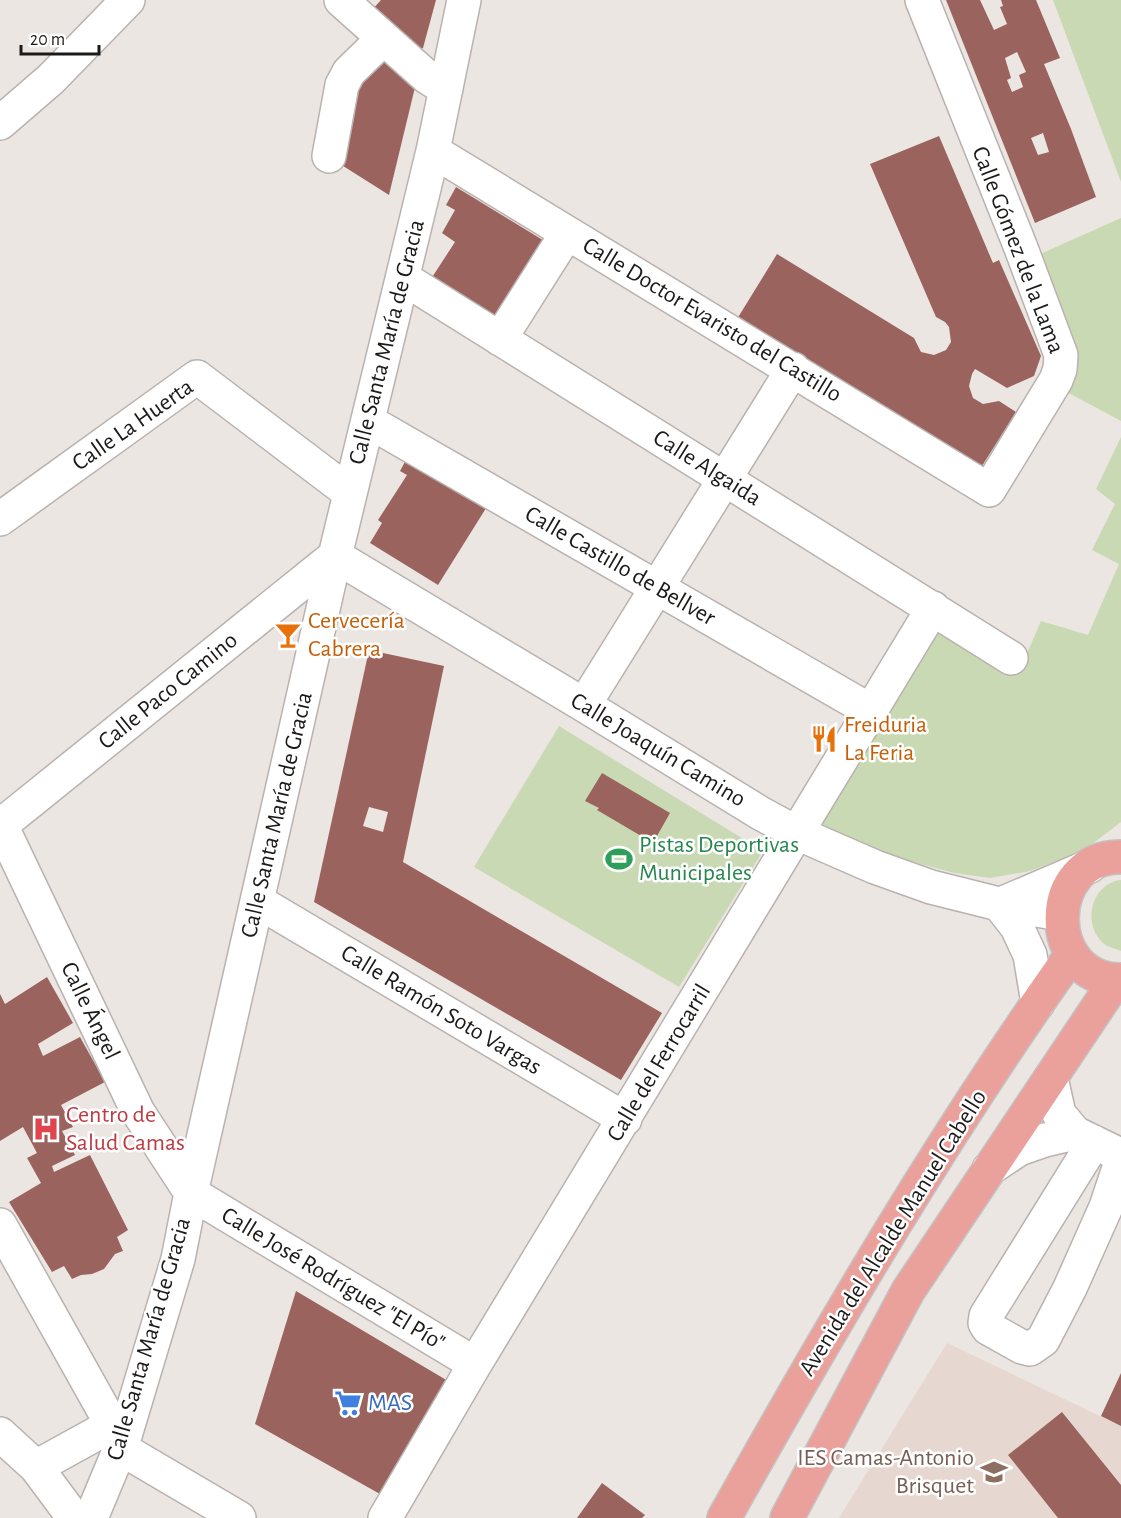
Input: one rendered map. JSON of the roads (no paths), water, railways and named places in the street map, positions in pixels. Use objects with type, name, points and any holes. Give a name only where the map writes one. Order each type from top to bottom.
[{"type":"main road","points":[[1106,862],[1079,875],[1070,887],[1061,914],[1062,928],[1072,954],[1091,972],[1119,980]]},
{"type":"main road","name":"Avenida del Alcalde Manuel Cabello","points":[[724,1518],[863,1274],[1038,1002],[1072,954]]},
{"type":"main road","name":"Avenida del Alcalde Manuel Cabello","points":[[788,1518],[908,1291],[1119,980]]},
{"type":"street","points":[[0,123],[58,73],[128,0]]},
{"type":"street","points":[[341,0],[427,77],[447,89]]},
{"type":"street","name":"Calle Santa María de Gracia","points":[[91,1518],[178,1259],[335,556],[433,151],[464,0]]},
{"type":"street","name":"Calle Gómez de la Lama","points":[[922,0],[1061,355],[1056,380],[989,490]]},
{"type":"street","points":[[329,156],[342,85],[349,72],[383,39]]},
{"type":"street","name":"Calle Doctor Evaristo del Castillo","points":[[433,151],[989,490]]},
{"type":"street","points":[[500,339],[567,232]]},
{"type":"street","name":"Calle Algaida","points":[[403,278],[1011,658]]},
{"type":"street","points":[[584,705],[723,479],[794,369]]},
{"type":"street","name":"Calle La Huerta","points":[[0,519],[197,377],[350,493]]},
{"type":"street","name":"Calle Castillo de Bellver","points":[[368,421],[871,711]]},
{"type":"street","name":"Calle Joaquín Camino","points":[[335,556],[760,813],[797,833],[875,867],[931,887],[999,904],[1061,914]]},
{"type":"street","name":"Calle Paco Camino","points":[[0,825],[335,556]]},
{"type":"street","name":"Calle del Ferrocarril","points":[[385,1518],[475,1364],[933,608]]},
{"type":"street","name":"Calle Ángel","points":[[0,825],[138,1112],[191,1193]]},
{"type":"street","points":[[1038,1002],[1030,955],[1017,927],[999,904],[1106,862]]},
{"type":"street","name":"Calle Ramón Soto Vargas","points":[[257,901],[624,1119]]},
{"type":"street","points":[[1051,1078],[1059,1114],[1097,1144]]},
{"type":"street","points":[[989,1169],[1019,1149],[1045,1140],[1097,1144]]},
{"type":"street","points":[[1097,1144],[986,1316],[985,1323],[988,1328],[1022,1347],[1030,1349],[1038,1345],[1070,1288],[1106,1207],[1121,1162]]},
{"type":"street","name":"Calle José Rodríguez \"El Pío\"","points":[[191,1193],[475,1364]]},
{"type":"street","points":[[0,1224],[119,1437],[239,1518]]},
{"type":"street","points":[[36,1467],[119,1437]]},
{"type":"street","points":[[3,1442],[36,1467],[74,1518]]},
{"type":"place","name":"Cervecería Cabrera","points":[[288,635]]},
{"type":"place","name":"Freiduria La Feria","points":[[824,739]]},
{"type":"place","name":"Pistas Deportivas Municipales","points":[[619,859]]},
{"type":"place","name":"Centro de Salud Camas","points":[[46,1129]]},
{"type":"place","name":"MAS","points":[[348,1403]]},
{"type":"place","name":"IES Camas-Antonio Brisquet","points":[[994,1472]]}]
